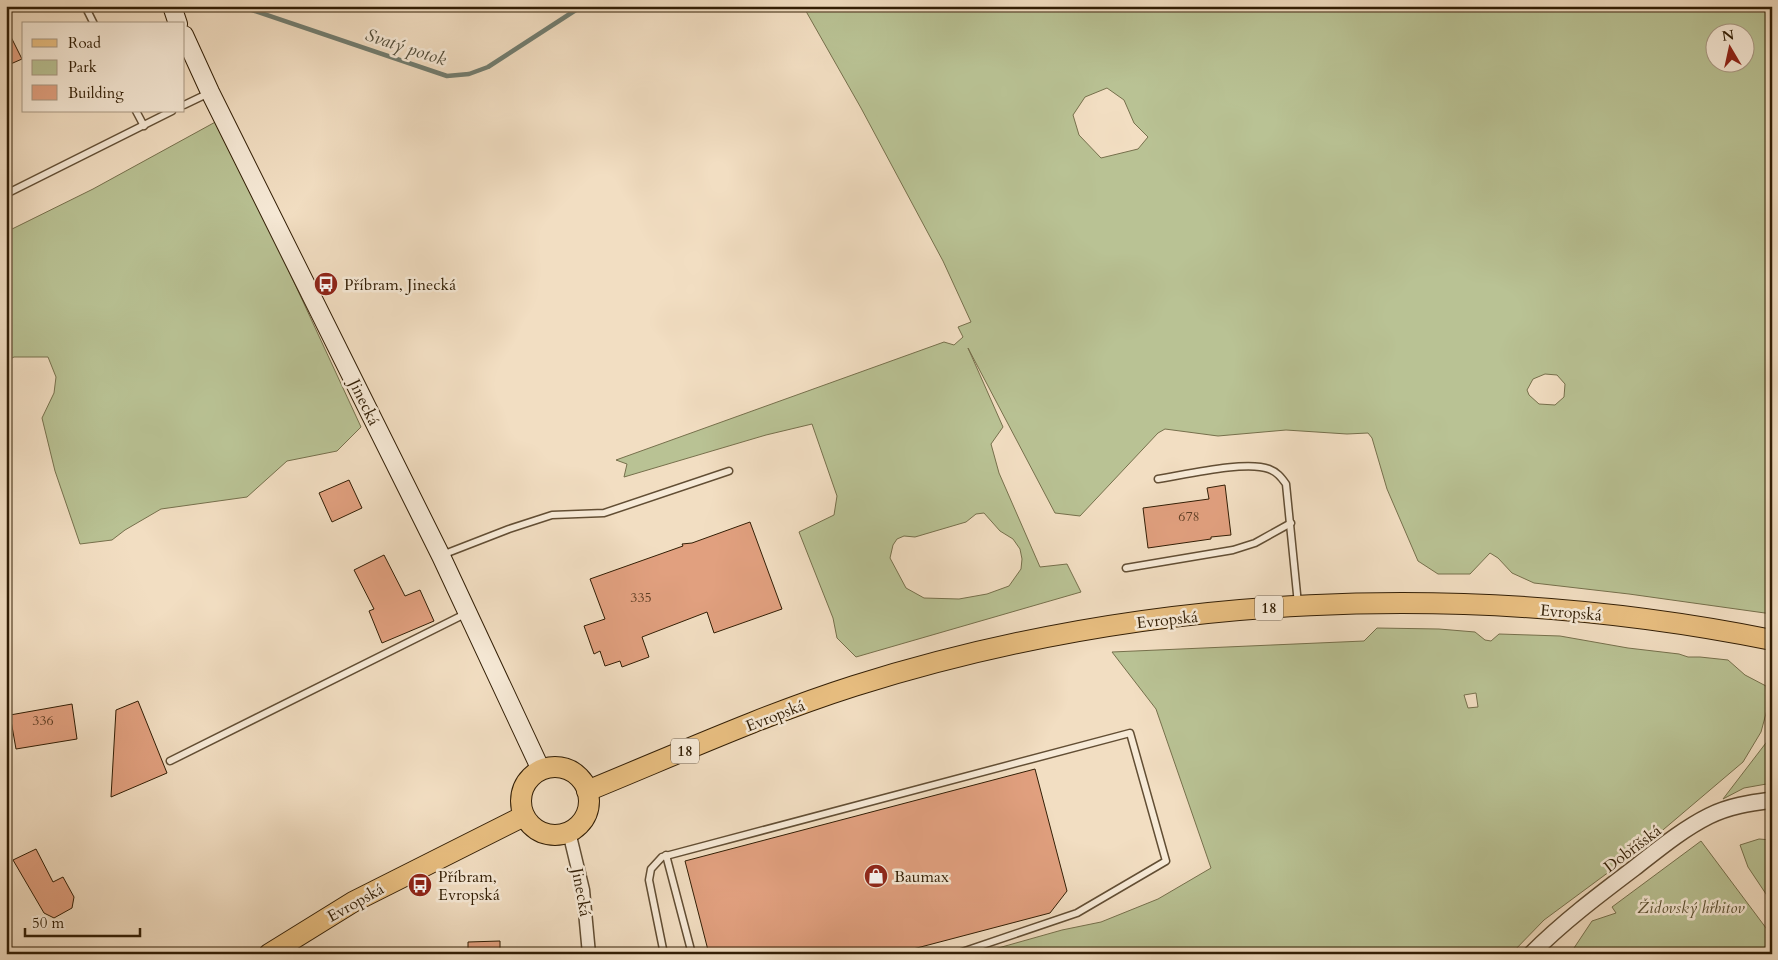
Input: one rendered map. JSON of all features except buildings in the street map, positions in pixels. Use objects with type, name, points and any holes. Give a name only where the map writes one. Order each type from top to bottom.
[{"type":"main road","points":[[172,6],[177,22]]},
{"type":"main road","name":"Jinecká","points":[[185,37],[210,92],[441,556],[541,770]]},
{"type":"main road","name":"Evropská","points":[[587,791],[783,711],[853,686],[929,664],[1034,640],[1097,627],[1159,619],[1298,606],[1395,603],[1464,604],[1569,610],[1672,623],[1772,640]]},
{"type":"main road","points":[[557,767],[572,772],[578,777],[587,791],[586,815],[569,832],[547,834],[533,828],[524,816],[521,801],[524,786],[534,774],[541,770],[557,767]]},
{"type":"main road","name":"Evropská","points":[[269,954],[352,902],[524,816]]},
{"type":"street","name":"Dobříšská","points":[[1531,954],[1551,934],[1590,901],[1687,828],[1710,815],[1735,806],[1772,800]]},
{"type":"street","name":"Jinecká","points":[[569,832],[583,890],[589,954]]},
{"type":"lane","points":[[85,6],[93,22]]},
{"type":"lane","points":[[185,104],[210,92]]},
{"type":"lane","points":[[137,112],[144,126]]},
{"type":"lane","points":[[6,194],[170,112]]},
{"type":"lane","points":[[1158,479],[1236,466],[1268,468],[1280,475],[1286,484],[1298,606]]},
{"type":"lane","points":[[441,556],[509,529],[552,515],[604,513],[729,471]]},
{"type":"lane","points":[[1126,568],[1233,550],[1255,543],[1291,523]]},
{"type":"lane","points":[[170,761],[468,612]]},
{"type":"lane","points":[[664,954],[648,880],[654,864],[666,856],[1130,733],[1166,861],[1077,913],[956,954]]},
{"type":"lane","points":[[666,856],[692,954]]},
{"type":"green space","points":[[803,6],[1772,6],[1772,614],[1534,583],[1512,573],[1498,558],[1490,553],[1470,574],[1438,574],[1418,561],[1387,489],[1372,438],[1368,433],[1347,434],[1286,430],[1218,436],[1165,429],[1158,433],[1080,516],[1055,513],[968,348],[1003,427],[991,444],[999,473],[1040,567],[1067,564],[1081,592],[856,657],[837,638],[833,618],[799,532],[834,515],[837,496],[812,424],[766,435],[624,477],[627,464],[616,460],[944,342],[954,345],[963,337],[958,327],[971,322],[943,261],[861,108]],"holes":[[[1107,88],[1124,100],[1134,123],[1148,137],[1138,149],[1101,158],[1079,135],[1073,115],[1085,97]],[[1545,374],[1557,375],[1565,384],[1564,397],[1555,405],[1539,404],[1529,395],[1527,390],[1533,379]],[[984,513],[1000,531],[1013,539],[1020,549],[1021,569],[1009,586],[987,594],[959,599],[924,598],[906,588],[890,558],[893,545],[897,539],[904,536],[915,537],[966,522],[976,514]]]},
{"type":"green space","points":[[219,120],[361,427],[337,451],[287,461],[247,497],[161,509],[125,530],[112,540],[80,544],[55,471],[42,418],[54,393],[56,377],[48,357],[14,357],[6,361],[6,232],[93,189]]},
{"type":"green space","points":[[1377,628],[1439,629],[1475,632],[1485,640],[1491,641],[1499,634],[1560,636],[1628,648],[1679,654],[1688,657],[1728,660],[1745,675],[1766,686],[1768,706],[1761,732],[1743,762],[1644,846],[1544,920],[1511,954],[977,954],[1062,930],[1101,922],[1158,899],[1211,868],[1156,709],[1112,652],[1364,641]],"holes":[[[1476,693],[1478,707],[1468,708],[1464,695]]]},
{"type":"green space","points":[[1772,735],[1772,783],[1744,788],[1723,799]]},
{"type":"green space","points":[[1759,839],[1772,840],[1772,903],[1748,867],[1740,845]]},
{"type":"green space","name":"Židovský hřbitov","points":[[1701,841],[1772,936],[1772,954],[1570,954],[1592,921],[1616,913],[1612,907]]},
{"type":"waterway","name":"Svatý potok","points":[[240,6],[447,76],[469,74],[488,67],[582,6]]},
{"type":"place","name":"Příbram, Jinecká","points":[[326,284]]},
{"type":"place","name":"Baumax","points":[[876,876]]},
{"type":"place","name":"Příbram, Evropská","points":[[420,885]]}]
